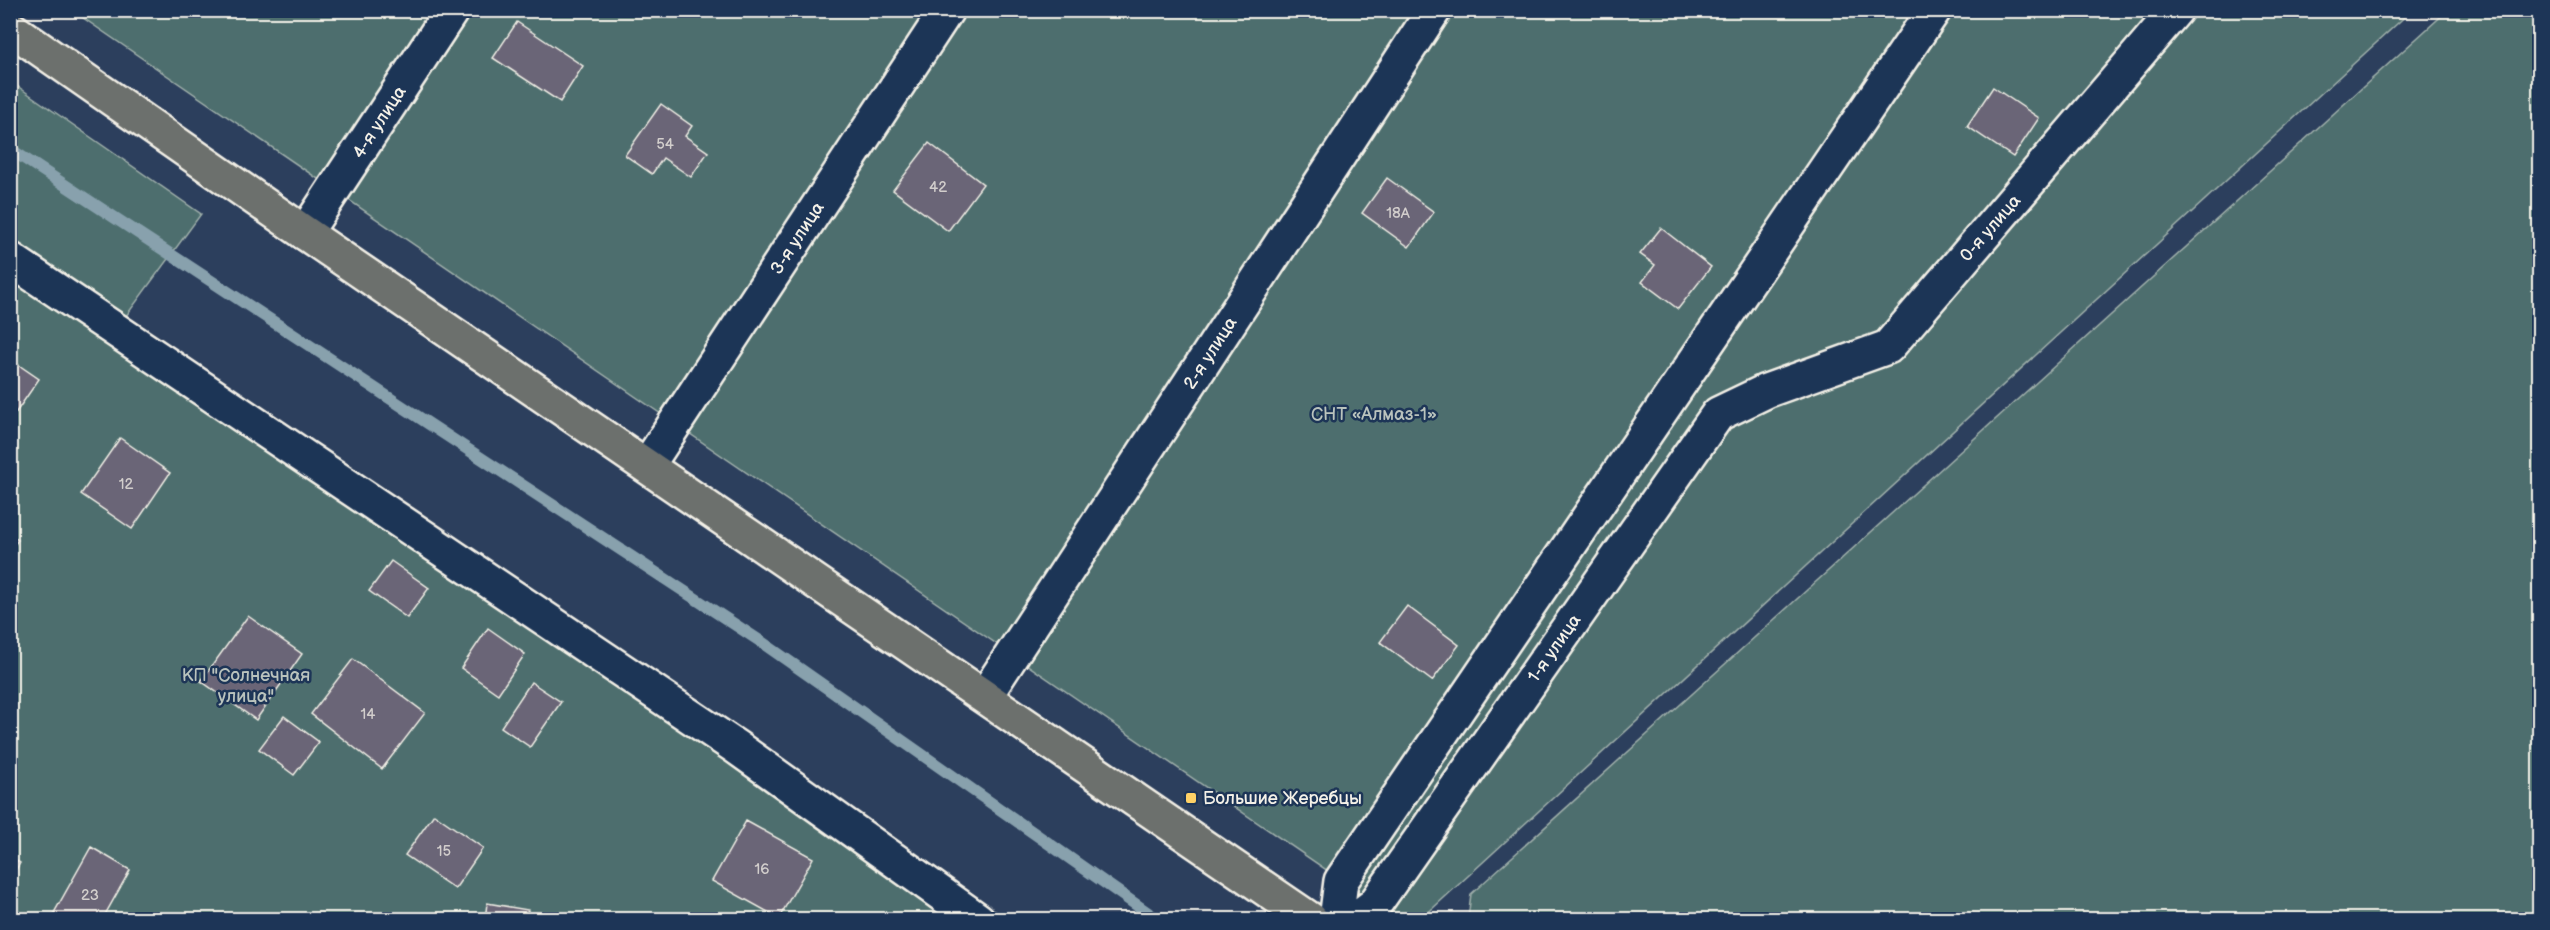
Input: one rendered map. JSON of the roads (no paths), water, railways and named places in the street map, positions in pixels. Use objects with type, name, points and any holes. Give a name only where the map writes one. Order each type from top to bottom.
[{"type":"main road","points":[[10,28],[1311,920]]},
{"type":"street","name":"4-я улица","points":[[305,232],[452,10]]},
{"type":"street","name":"3-я улица","points":[[647,466],[947,10]]},
{"type":"street","name":"2-я улица","points":[[985,696],[1434,10]]},
{"type":"street","points":[[1336,920],[1341,880],[1934,10]]},
{"type":"street","name":"0-я улица","points":[[1766,391],[1888,347],[2176,10]]},
{"type":"street","points":[[10,259],[736,747],[978,920]]},
{"type":"street","name":"1-я улица","points":[[1354,920],[1375,903],[1718,414],[1766,391]]},
{"type":"waterway","points":[[10,149],[760,641],[1158,920]]},
{"type":"place","name":"Большие Жеребцы","points":[[1191,798]]},
{"type":"park label","name":"СНТ «Алмаз-1»","points":[[1374,414]]},
{"type":"park label","name":"КП \"Солнечная улица\"","points":[[246,685]]}]
